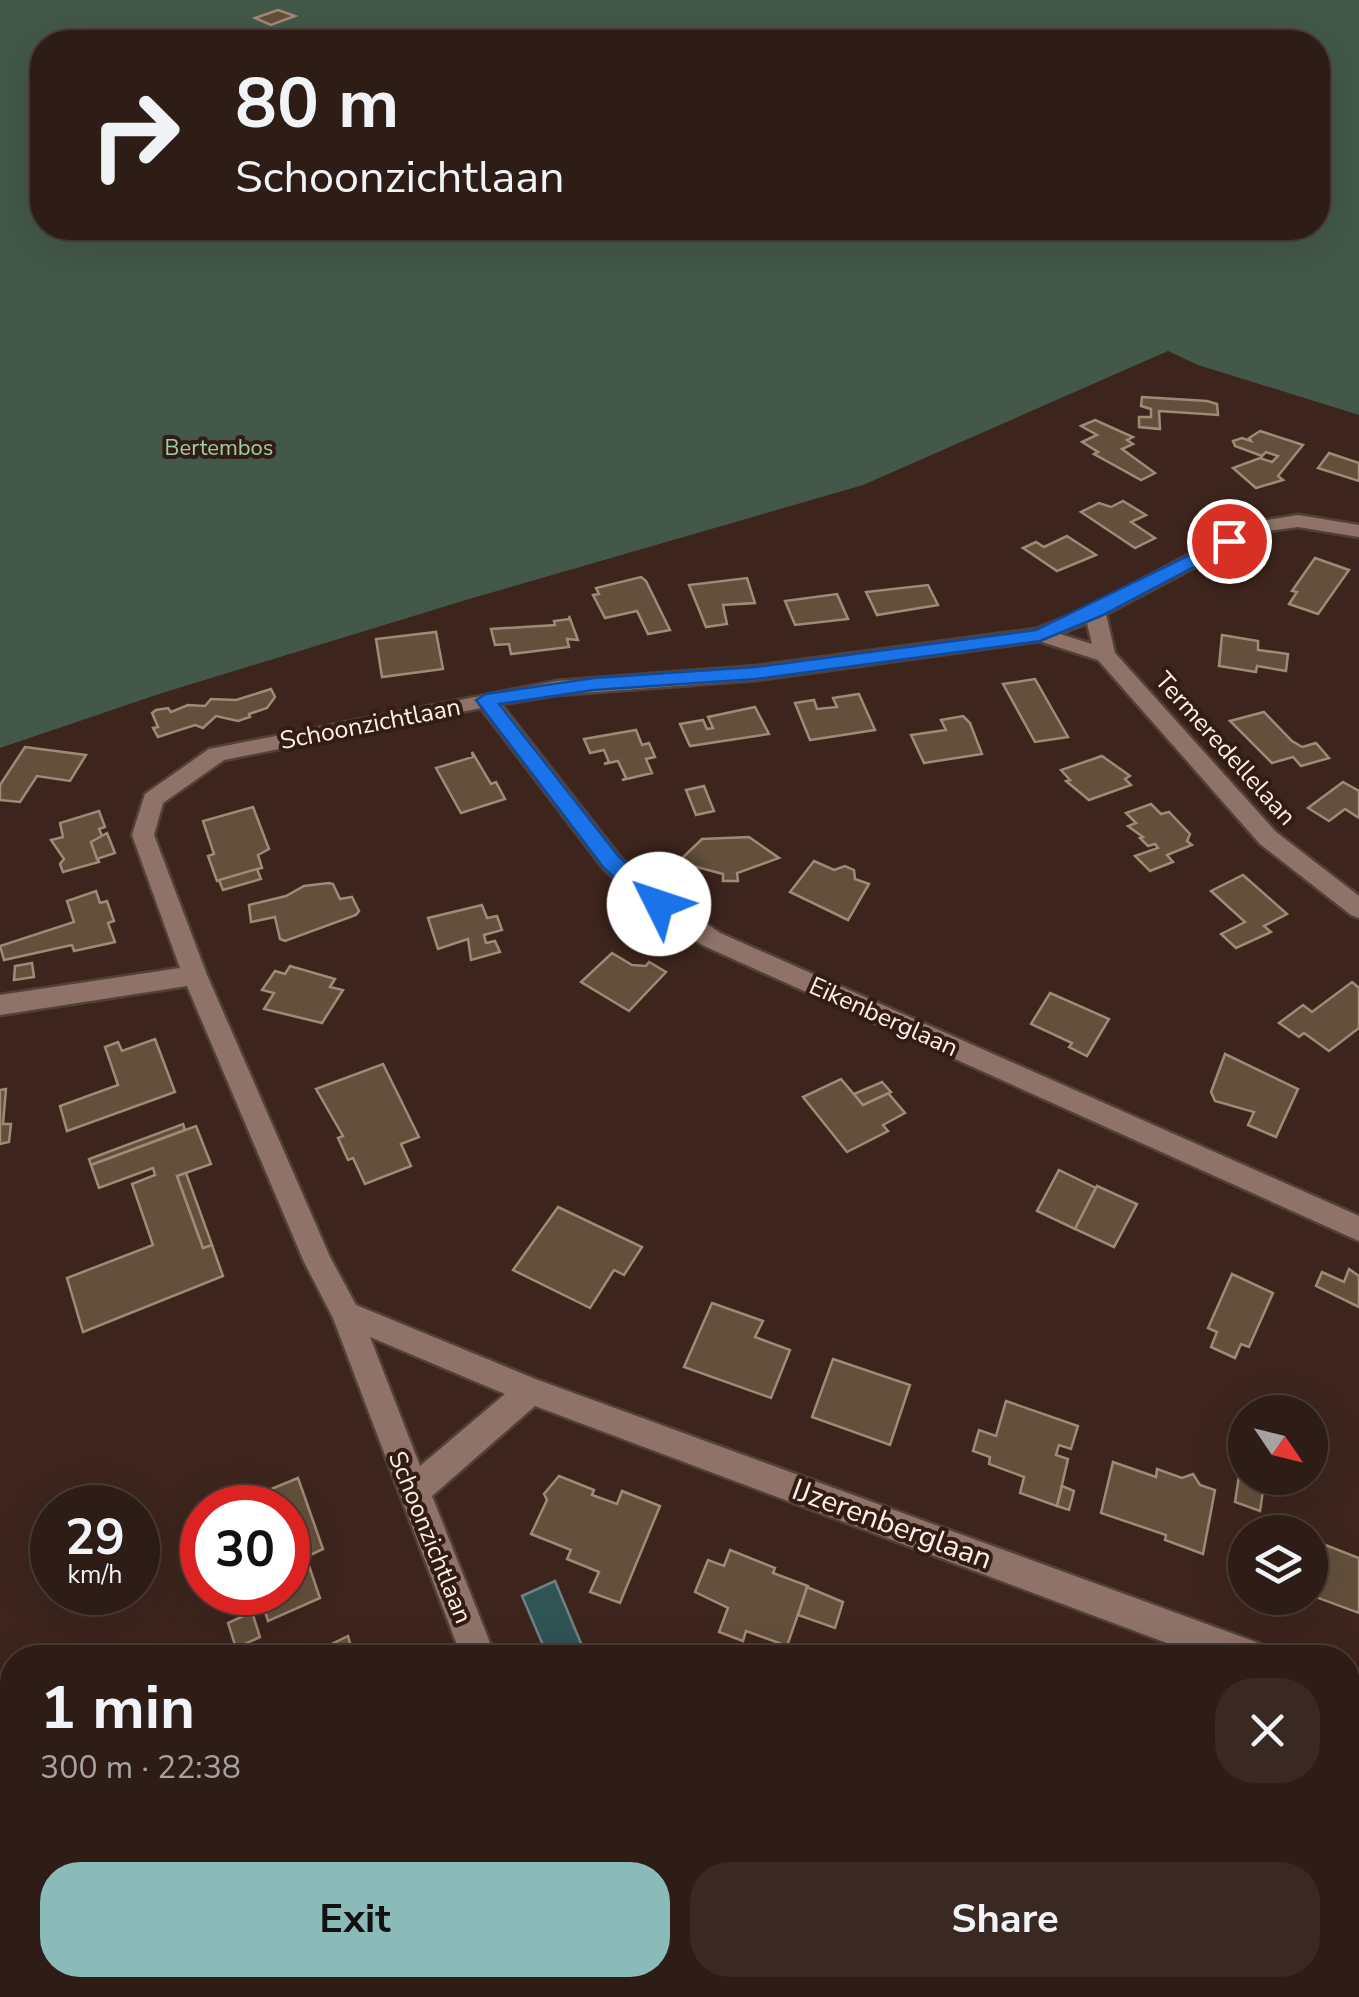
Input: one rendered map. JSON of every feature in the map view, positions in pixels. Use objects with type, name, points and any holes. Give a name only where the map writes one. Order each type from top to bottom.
[{"type":"street","name":"Schoonzichtlaan","points":[[474,1645],[346,1314],[318,1262],[195,976],[142,835],[153,799],[217,754],[486,700],[575,686],[756,673],[1040,635],[1095,612],[1256,526],[1298,522],[1359,531]]},
{"type":"street","name":"Termeredellelaan","points":[[1095,612],[1105,655],[1268,838],[1359,909]]},
{"type":"street","points":[[1040,635],[1105,655]]},
{"type":"street","name":"Eikenberglaan","points":[[486,700],[612,863],[643,892],[711,938],[1359,1229]]},
{"type":"street","points":[[0,1005],[195,976]]},
{"type":"street","name":"IJzerenberglaan","points":[[346,1314],[531,1392],[1218,1645]]},
{"type":"street","points":[[412,1492],[531,1392]]},
{"type":"green space","name":"Bertembos","points":[[0,0],[1359,0],[1359,415],[1198,365],[1168,351],[863,485],[159,694],[0,748]]},
{"type":"water","points":[[555,1581],[582,1645],[543,1645],[522,1596]]},
{"type":"building","points":[[278,10],[295,16],[271,25],[255,18]]},
{"type":"building","points":[[1142,397],[1207,401],[1217,404],[1218,415],[1159,411],[1160,429],[1139,427],[1139,417],[1151,417],[1151,409],[1141,406]]},
{"type":"building","points":[[1095,420],[1133,437],[1127,440],[1133,444],[1122,449],[1155,473],[1141,480],[1094,454],[1098,452],[1082,442],[1097,435],[1081,426]]},
{"type":"building","points":[[1260,431],[1303,445],[1278,476],[1283,480],[1256,488],[1233,468],[1260,458],[1272,462],[1278,456],[1266,452],[1262,456],[1235,446],[1233,441],[1251,441],[1249,438]]},
{"type":"building","points":[[1329,453],[1359,463],[1359,481],[1318,468]]},
{"type":"building","points":[[1123,501],[1146,515],[1131,522],[1155,538],[1135,548],[1081,512],[1099,503],[1111,507]]},
{"type":"building","points":[[1067,536],[1096,555],[1057,571],[1023,548],[1036,542],[1044,547]]},
{"type":"building","points":[[1315,558],[1349,570],[1318,614],[1289,604],[1297,592],[1292,591]]},
{"type":"building","points":[[641,577],[670,630],[648,634],[637,611],[605,618],[593,595],[599,594],[596,588]]},
{"type":"building","points":[[747,578],[755,603],[723,605],[727,624],[706,627],[689,585]]},
{"type":"building","points":[[928,585],[938,605],[877,615],[866,592]]},
{"type":"building","points":[[837,594],[848,619],[795,625],[785,601]]},
{"type":"building","points":[[569,616],[578,640],[567,639],[569,647],[511,654],[509,644],[495,645],[491,629],[555,625],[554,621],[570,619]]},
{"type":"building","points":[[436,632],[443,669],[382,677],[376,639]]},
{"type":"building","points":[[1222,635],[1258,641],[1258,650],[1288,654],[1286,671],[1257,666],[1256,672],[1219,666]]},
{"type":"building","points":[[1035,679],[1068,737],[1035,742],[1003,684]]},
{"type":"building","points":[[271,689],[275,697],[267,708],[238,721],[216,716],[203,728],[195,725],[158,737],[153,728],[158,727],[152,713],[156,710],[168,708],[171,712],[188,705],[205,706],[211,699],[236,700]]},
{"type":"building","points":[[859,694],[875,730],[810,740],[795,703],[814,700],[817,709],[837,707],[833,698]]},
{"type":"building","points":[[755,707],[769,734],[690,746],[680,724],[703,720],[707,729],[713,728],[708,717]]},
{"type":"building","points":[[1264,712],[1292,741],[1302,747],[1316,743],[1329,758],[1301,766],[1293,757],[1272,763],[1230,721]]},
{"type":"building","points":[[963,716],[970,723],[982,754],[924,763],[911,735],[946,730],[941,720]]},
{"type":"building","points":[[636,730],[642,745],[649,743],[655,757],[646,759],[652,773],[622,780],[626,778],[618,761],[604,764],[609,762],[604,750],[590,753],[584,739]]},
{"type":"building","points":[[25,747],[86,755],[70,781],[37,776],[20,802],[0,800],[0,785]]},
{"type":"building","points":[[472,752],[505,799],[461,813],[436,768],[473,757]]},
{"type":"building","points":[[1102,756],[1130,776],[1125,779],[1131,785],[1089,800],[1066,781],[1070,780],[1061,770]]},
{"type":"building","points":[[1343,782],[1359,791],[1359,818],[1345,809],[1329,821],[1308,808]]},
{"type":"building","points":[[704,786],[714,811],[696,815],[686,790]]},
{"type":"building","points":[[1151,804],[1161,814],[1169,812],[1190,834],[1187,841],[1192,845],[1167,855],[1173,862],[1150,871],[1135,856],[1158,848],[1155,844],[1148,846],[1128,826],[1136,823],[1126,813]]},
{"type":"building","points":[[253,807],[269,849],[258,855],[262,868],[217,881],[208,856],[214,854],[203,821]]},
{"type":"building","points":[[99,811],[105,827],[99,829],[103,838],[91,842],[99,862],[63,872],[60,864],[64,859],[51,840],[63,837],[60,823]]},
{"type":"building","points":[[107,833],[115,853],[97,859],[91,842]]},
{"type":"building","points":[[749,837],[779,858],[737,873],[738,881],[723,881],[723,874],[678,862],[702,839]]},
{"type":"building","points":[[814,861],[834,870],[845,866],[854,870],[855,879],[869,884],[848,920],[790,892]]},
{"type":"building","points":[[257,869],[261,879],[223,890],[219,880]]},
{"type":"building","points":[[1243,875],[1287,914],[1264,926],[1271,932],[1236,948],[1221,934],[1245,922],[1211,891]]},
{"type":"building","points":[[329,883],[340,899],[352,897],[359,911],[356,915],[285,941],[280,939],[275,917],[251,922],[249,905],[286,896],[304,886]]},
{"type":"building","points":[[96,891],[100,903],[107,901],[114,921],[108,923],[115,942],[74,951],[72,945],[4,960],[0,946],[74,922],[67,901]]},
{"type":"building","points":[[482,905],[487,918],[497,916],[502,930],[484,935],[486,943],[495,941],[500,952],[471,960],[468,939],[438,949],[428,918]]},
{"type":"building","points":[[612,953],[632,965],[646,966],[649,962],[666,972],[629,1011],[581,982]]},
{"type":"building","points":[[32,963],[34,977],[14,980],[15,966]]},
{"type":"building","points":[[290,966],[335,979],[330,987],[343,990],[322,1023],[264,1009],[274,993],[262,990],[275,971],[285,974]]},
{"type":"building","points":[[1352,982],[1359,988],[1359,1028],[1329,1051],[1304,1033],[1299,1037],[1279,1023],[1303,1005],[1312,1012]]},
{"type":"building","points":[[1050,993],[1109,1019],[1087,1056],[1069,1047],[1072,1043],[1031,1024]]},
{"type":"building","points":[[155,1039],[175,1092],[67,1131],[60,1106],[118,1085],[105,1047],[118,1042],[122,1051]]},
{"type":"building","points":[[1225,1054],[1298,1089],[1276,1137],[1248,1125],[1254,1112],[1215,1101],[1211,1092]]},
{"type":"building","points":[[383,1064],[419,1137],[401,1144],[411,1166],[365,1184],[353,1158],[348,1160],[338,1138],[343,1136],[316,1089]]},
{"type":"building","points":[[841,1079],[863,1105],[888,1093],[905,1113],[883,1125],[888,1131],[847,1152],[803,1097]]},
{"type":"building","points":[[882,1082],[891,1092],[863,1105],[854,1094]]},
{"type":"building","points":[[6,1089],[3,1124],[11,1124],[9,1142],[0,1144],[0,1090]]},
{"type":"building","points":[[183,1124],[185,1130],[91,1165],[89,1159]]},
{"type":"building","points":[[196,1126],[211,1164],[177,1176],[203,1248],[212,1245],[223,1276],[83,1332],[67,1278],[153,1245],[132,1184],[155,1175],[153,1168],[99,1188],[91,1165]]},
{"type":"building","points":[[1059,1170],[1096,1188],[1075,1229],[1037,1211]]},
{"type":"building","points":[[186,1173],[212,1245],[203,1248],[177,1176]]},
{"type":"building","points":[[1097,1186],[1137,1204],[1114,1247],[1075,1229]]},
{"type":"building","points":[[558,1207],[642,1247],[624,1275],[614,1270],[590,1308],[513,1270]]},
{"type":"building","points":[[1349,1269],[1359,1276],[1359,1307],[1316,1286],[1322,1272],[1344,1282]]},
{"type":"building","points":[[1232,1274],[1273,1293],[1249,1347],[1241,1344],[1235,1358],[1211,1347],[1217,1332],[1208,1328]]},
{"type":"building","points":[[712,1303],[763,1321],[755,1337],[790,1350],[771,1398],[684,1367]]},
{"type":"building","points":[[833,1359],[910,1385],[890,1445],[812,1417]]},
{"type":"building","points":[[1006,1401],[1078,1426],[1071,1449],[1059,1445],[1056,1455],[1068,1459],[1057,1506],[1020,1493],[1024,1477],[989,1464],[990,1457],[973,1451],[979,1430],[996,1436]]},
{"type":"building","points":[[1113,1462],[1156,1477],[1157,1469],[1182,1478],[1193,1474],[1200,1485],[1215,1490],[1203,1554],[1165,1540],[1166,1535],[1101,1513]]},
{"type":"building","points":[[559,1476],[617,1504],[622,1491],[660,1506],[620,1603],[590,1592],[599,1572],[567,1559],[571,1550],[531,1534],[547,1500],[544,1494]]},
{"type":"building","points":[[298,1478],[300,1485],[281,1485]]},
{"type":"building","points":[[1062,1486],[1074,1491],[1069,1510],[1057,1506]]},
{"type":"building","points":[[1236,1495],[1262,1495],[1260,1511],[1235,1502]]},
{"type":"building","points":[[310,1512],[323,1549],[310,1555]]},
{"type":"building","points":[[1328,1546],[1359,1558],[1359,1613],[1328,1602]]},
{"type":"building","points":[[730,1550],[808,1586],[787,1645],[746,1631],[743,1641],[719,1632],[728,1608],[695,1592],[708,1560],[724,1566]]},
{"type":"building","points":[[310,1569],[320,1598],[310,1602]]},
{"type":"building","points":[[807,1587],[843,1602],[835,1628],[798,1615]]},
{"type":"building","points":[[253,1615],[260,1637],[235,1645],[228,1623]]},
{"type":"building","points":[[348,1636],[350,1645],[330,1645]]},
{"type":"route","points":[[659,904],[612,863],[486,700],[594,684],[756,673],[1040,635],[1095,612],[1229,541]]}]
